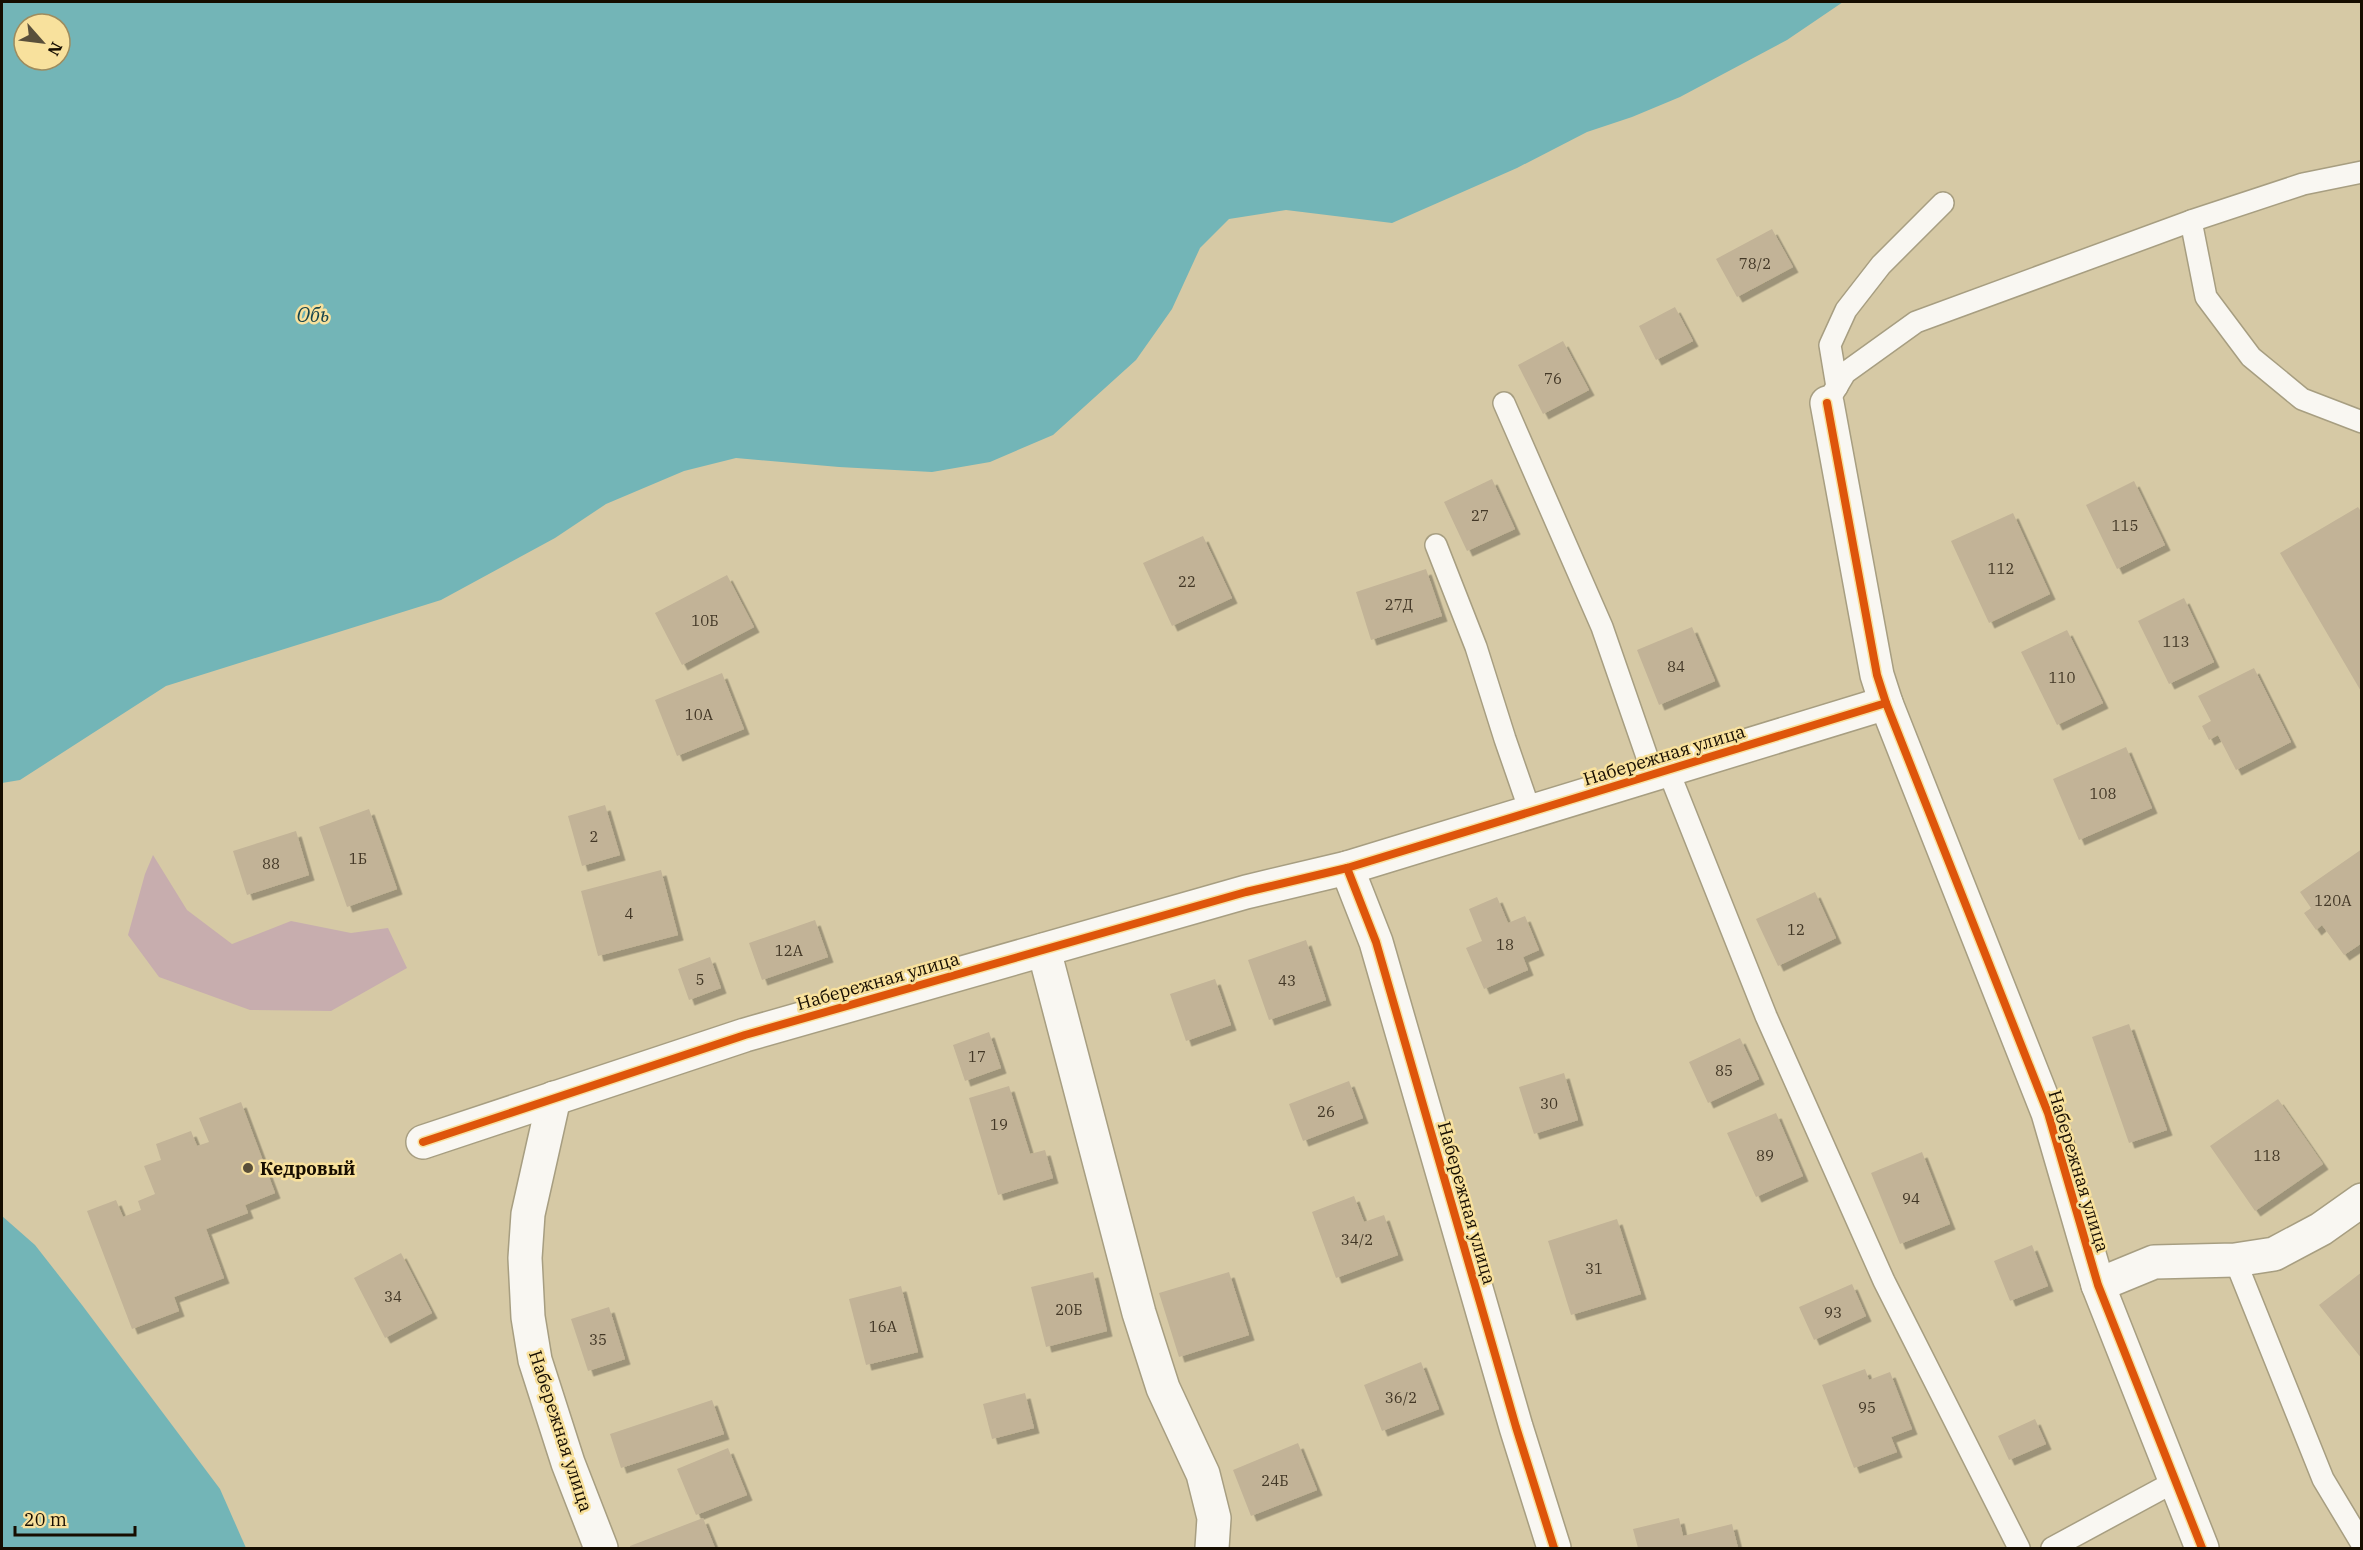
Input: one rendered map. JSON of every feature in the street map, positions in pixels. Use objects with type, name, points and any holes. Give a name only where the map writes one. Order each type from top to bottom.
[{"type":"street","name":"Набережная улица","points":[[1832,395],[1877,675],[2048,1113],[2098,1285],[2202,1548]]},
{"type":"street","name":"Набережная улица","points":[[423,1142],[745,1035],[1246,892],[1347,868],[1886,703]]},
{"type":"street","name":"Набережная улица","points":[[1347,868],[1376,942],[1516,1427],[1554,1548]]},
{"type":"street","points":[[1044,950],[1138,1313],[1163,1388],[1203,1474],[1214,1518],[1212,1548]]},
{"type":"street","name":"Набережная улица","points":[[554,1098],[528,1214],[525,1258],[528,1317],[535,1360],[568,1463],[601,1548]]},
{"type":"street","points":[[2098,1285],[2154,1262],[2235,1260],[2274,1254],[2321,1229],[2361,1200]]},
{"type":"lane","points":[[1832,395],[1845,373],[1916,322],[2191,220],[2303,184],[2361,172]]},
{"type":"lane","points":[[1832,395],[1830,345],[1846,310],[1881,265],[1942,203]]},
{"type":"lane","points":[[2191,220],[2206,297],[2251,357],[2302,399],[2361,422]]},
{"type":"lane","points":[[1504,403],[1602,627],[1661,772],[1884,1281],[2019,1548]]},
{"type":"lane","points":[[1436,545],[1476,647],[1504,739],[1530,812]]},
{"type":"lane","points":[[2235,1260],[2323,1479],[2361,1544]]},
{"type":"lane","points":[[2052,1548],[2174,1482]]},
{"type":"shaded area","points":[[153,855],[187,910],[232,944],[291,921],[351,933],[388,928],[407,968],[331,1011],[250,1010],[159,977],[128,935],[145,874]]},
{"type":"water","name":"Обь","points":[[2,2],[1843,2],[1787,40],[1680,97],[1632,117],[1587,132],[1517,168],[1392,223],[1286,210],[1229,219],[1200,248],[1172,309],[1136,360],[1053,435],[990,462],[932,472],[736,458],[684,471],[606,504],[555,538],[441,600],[166,686],[20,780],[2,783]]},
{"type":"water","points":[[2,1216],[35,1245],[220,1489],[246,1548],[2,1548]]},
{"type":"building","points":[[1772,229],[1793,267],[1737,297],[1716,259]]},
{"type":"building","points":[[1675,307],[1693,341],[1656,360],[1639,326]]},
{"type":"building","points":[[1563,341],[1589,390],[1543,414],[1518,365]]},
{"type":"building","points":[[1492,479],[1515,529],[1467,551],[1444,502]]},
{"type":"building","points":[[2134,481],[2165,545],[2117,569],[2086,505]]},
{"type":"building","points":[[2358,507],[2362,513],[2362,693],[2280,553]]},
{"type":"building","points":[[2013,513],[2050,594],[1989,623],[1951,541]]},
{"type":"building","points":[[1203,536],[1232,598],[1172,626],[1143,563]]},
{"type":"building","points":[[1426,569],[1442,616],[1371,640],[1356,592]]},
{"type":"building","points":[[727,575],[754,627],[682,665],[655,613]]},
{"type":"building","points":[[2184,598],[2214,662],[2169,684],[2138,621]]},
{"type":"building","points":[[1692,627],[1715,681],[1659,705],[1637,650]]},
{"type":"building","points":[[2067,630],[2103,703],[2057,725],[2021,652]]},
{"type":"building","points":[[2254,668],[2291,742],[2236,770],[2218,735],[2209,740],[2202,726],[2211,721],[2198,696]]},
{"type":"building","points":[[722,673],[744,729],[677,756],[655,700]]},
{"type":"building","points":[[2126,747],[2152,808],[2079,840],[2053,779]]},
{"type":"building","points":[[605,805],[620,855],[582,866],[568,816]]},
{"type":"building","points":[[369,809],[397,889],[347,907],[319,827]]},
{"type":"building","points":[[296,831],[309,875],[247,895],[233,851]]},
{"type":"building","points":[[2362,849],[2362,943],[2344,955],[2322,925],[2316,930],[2304,913],[2311,908],[2300,892]]},
{"type":"building","points":[[661,870],[678,935],[598,956],[581,891]]},
{"type":"building","points":[[1815,892],[1836,938],[1778,966],[1756,919]]},
{"type":"building","points":[[1497,897],[1508,923],[1525,916],[1539,950],[1523,957],[1528,970],[1484,989],[1466,948],[1482,941],[1469,909]]},
{"type":"building","points":[[815,920],[828,957],[762,980],[749,943]]},
{"type":"building","points":[[1306,940],[1326,1000],[1269,1020],[1248,960]]},
{"type":"building","points":[[710,957],[721,988],[689,1000],[678,969]]},
{"type":"building","points":[[1215,979],[1231,1025],[1186,1041],[1170,994]]},
{"type":"building","points":[[2129,1024],[2167,1130],[2129,1143],[2092,1037]]},
{"type":"building","points":[[989,1032],[1001,1068],[965,1081],[953,1045]]},
{"type":"building","points":[[1740,1038],[1759,1079],[1708,1103],[1689,1062]]},
{"type":"building","points":[[1564,1073],[1578,1120],[1534,1134],[1519,1087]]},
{"type":"building","points":[[1349,1081],[1363,1118],[1303,1141],[1289,1104]]},
{"type":"building","points":[[1009,1086],[1030,1154],[1045,1150],[1053,1178],[998,1195],[969,1098]]},
{"type":"building","points":[[2278,1099],[2323,1164],[2255,1211],[2210,1146]]},
{"type":"building","points":[[241,1102],[275,1193],[245,1205],[248,1213],[206,1229],[224,1278],[174,1297],[179,1311],[132,1329],[87,1211],[116,1200],[123,1217],[141,1210],[138,1201],[155,1194],[144,1166],[161,1160],[156,1144],[191,1131],[197,1146],[209,1142],[199,1118]]},
{"type":"building","points":[[1776,1113],[1803,1176],[1756,1197],[1727,1133]]},
{"type":"building","points":[[1922,1152],[1950,1224],[1900,1244],[1871,1173]]},
{"type":"building","points":[[1354,1196],[1364,1222],[1384,1215],[1398,1255],[1336,1278],[1312,1212]]},
{"type":"building","points":[[1617,1219],[1641,1294],[1571,1315],[1548,1241]]},
{"type":"building","points":[[2032,1245],[2048,1286],[2010,1301],[1994,1261]]},
{"type":"building","points":[[401,1253],[432,1313],[385,1338],[354,1278]]},
{"type":"building","points":[[1093,1272],[1107,1331],[1046,1347],[1031,1287]]},
{"type":"building","points":[[1229,1272],[1249,1335],[1179,1357],[1159,1293]]},
{"type":"building","points":[[2362,1272],[2362,1359],[2319,1305]]},
{"type":"building","points":[[1852,1284],[1866,1316],[1814,1340],[1799,1307]]},
{"type":"building","points":[[901,1286],[918,1352],[866,1365],[849,1299]]},
{"type":"building","points":[[609,1307],[625,1359],[588,1371],[571,1319]]},
{"type":"building","points":[[1421,1362],[1439,1409],[1382,1431],[1364,1385]]},
{"type":"building","points":[[1865,1369],[1869,1380],[1890,1372],[1912,1429],[1891,1437],[1897,1452],[1854,1468],[1822,1385]]},
{"type":"building","points":[[1025,1393],[1034,1428],[992,1439],[983,1404]]},
{"type":"building","points":[[712,1400],[724,1434],[621,1468],[610,1434]]},
{"type":"building","points":[[2035,1419],[2046,1444],[2009,1460],[1998,1436]]},
{"type":"building","points":[[1298,1443],[1317,1490],[1251,1516],[1233,1470]]},
{"type":"building","points":[[728,1448],[747,1495],[696,1515],[677,1469]]},
{"type":"building","points":[[703,1518],[715,1548],[630,1548],[630,1546]]},
{"type":"building","points":[[1679,1518],[1683,1536],[1732,1524],[1738,1548],[1638,1548],[1633,1529]]},
{"type":"cycle path","points":[[1827,403],[1877,675],[1886,703],[2048,1113],[2098,1285],[2202,1548]]},
{"type":"cycle path","points":[[423,1142],[745,1035],[1246,892],[1347,868],[1886,703]]},
{"type":"cycle path","points":[[1347,868],[1376,942],[1516,1427],[1554,1548]]},
{"type":"place","name":"Кедровый","points":[[248,1168]]}]
